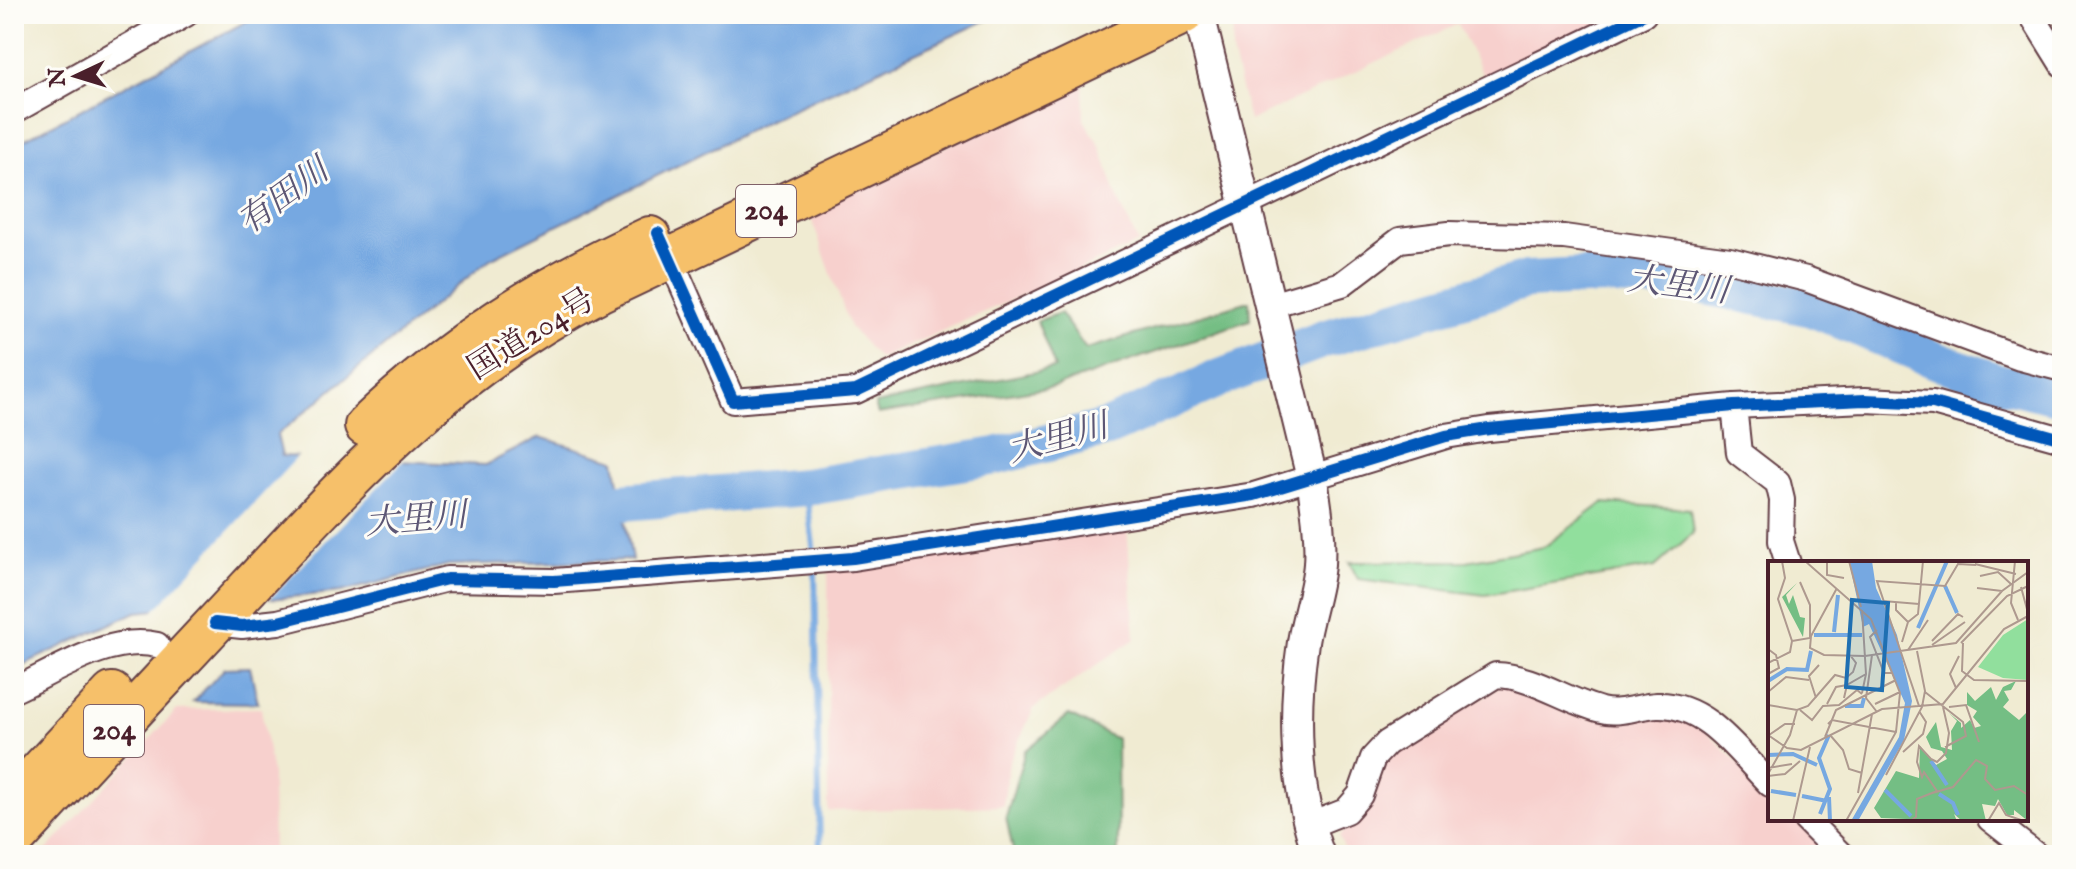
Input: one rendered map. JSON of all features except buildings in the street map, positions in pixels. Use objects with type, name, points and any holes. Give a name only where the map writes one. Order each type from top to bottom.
[{"type":"highway","name":"国道204号","points":[[14,840],[200,619],[358,450],[486,359],[664,245],[1125,14]]},
{"type":"highway","name":"国道204号","points":[[664,245],[1183,14]]},
{"type":"highway","name":"国道204号","points":[[14,798],[157,645],[200,619]]},
{"type":"street","points":[[14,111],[186,14]]},
{"type":"street","points":[[1199,14],[1303,436],[1319,522],[1319,565],[1297,694],[1301,785],[1308,826],[1319,855]]},
{"type":"street","points":[[664,245],[733,401],[856,391],[1245,202],[1644,14]]},
{"type":"street","points":[[2031,14],[2062,64]]},
{"type":"street","points":[[1273,314],[1342,284],[1400,240],[1449,234],[1564,237],[1730,260],[1806,279],[2020,358],[2062,369]]},
{"type":"street","points":[[200,619],[242,626],[278,622],[447,579],[554,581],[853,558],[1254,495],[1446,436],[1734,406],[1865,400],[1933,403],[2062,439]]},
{"type":"street","points":[[1734,406],[1739,453],[1778,483],[1782,500],[1781,541],[1787,561]]},
{"type":"street","points":[[14,690],[116,645],[139,641],[157,645]]},
{"type":"street","points":[[1308,826],[1346,811],[1360,795],[1373,758],[1387,743],[1496,675],[1512,675],[1602,711],[1657,705],[1683,707],[1705,718],[1768,782]]},
{"type":"street","points":[[1807,821],[1841,855]]},
{"type":"street","points":[[1992,821],[2031,854]]},
{"type":"shaded area","points":[[1246,14],[1625,14],[1484,78],[1458,24],[1249,121],[1232,52],[1233,30]]},
{"type":"shaded area","points":[[1083,84],[1084,120],[1100,145],[1116,194],[1138,243],[879,359],[850,327],[808,209]]},
{"type":"shaded area","points":[[1127,525],[1135,639],[1034,708],[1009,762],[1003,806],[828,811],[828,568]]},
{"type":"shaded area","points":[[1504,684],[1669,715],[1704,729],[1768,793],[1768,821],[1796,821],[1831,855],[1347,855],[1339,836],[1370,808],[1386,758]]},
{"type":"shaded area","points":[[261,708],[272,774],[273,855],[42,855],[177,710]]},
{"type":"green space","points":[[1249,301],[1250,320],[1054,387],[878,414],[875,404],[1055,368],[1037,321],[1060,313],[1086,349]]},
{"type":"green space","points":[[1603,503],[1690,509],[1693,533],[1655,567],[1485,595],[1358,579],[1349,562],[1467,561],[1544,547]]},
{"type":"green space","points":[[1069,715],[1117,739],[1118,855],[1014,855],[1006,817],[1025,751]]},
{"type":"water","name":"有田川","points":[[260,14],[1000,14],[773,118],[490,259],[277,435],[282,456],[486,465],[540,437],[615,460],[632,560],[448,565],[341,592],[136,612],[14,669],[14,145]]},
{"type":"water","points":[[250,667],[258,703],[193,702],[225,668]]},
{"type":"pier","points":[[302,452],[408,456],[266,603],[150,615]]},
{"type":"waterway","name":"大里川","points":[[573,506],[806,487],[996,456],[1107,428],[1220,378],[1324,339],[1527,280],[1603,276],[1687,282],[1812,308],[1943,363],[1998,382],[2062,397]]},
{"type":"waterway","points":[[806,487],[814,554]]},
{"type":"waterway","points":[[815,571],[820,855]]},
{"type":"cycle path","points":[[658,233],[733,401],[856,391],[1644,14]]},
{"type":"cycle path","points":[[215,623],[242,626],[278,622],[447,579],[554,581],[853,558],[1254,495],[1446,436],[1489,429],[1734,406],[1865,400],[1933,403],[2062,439]]}]
